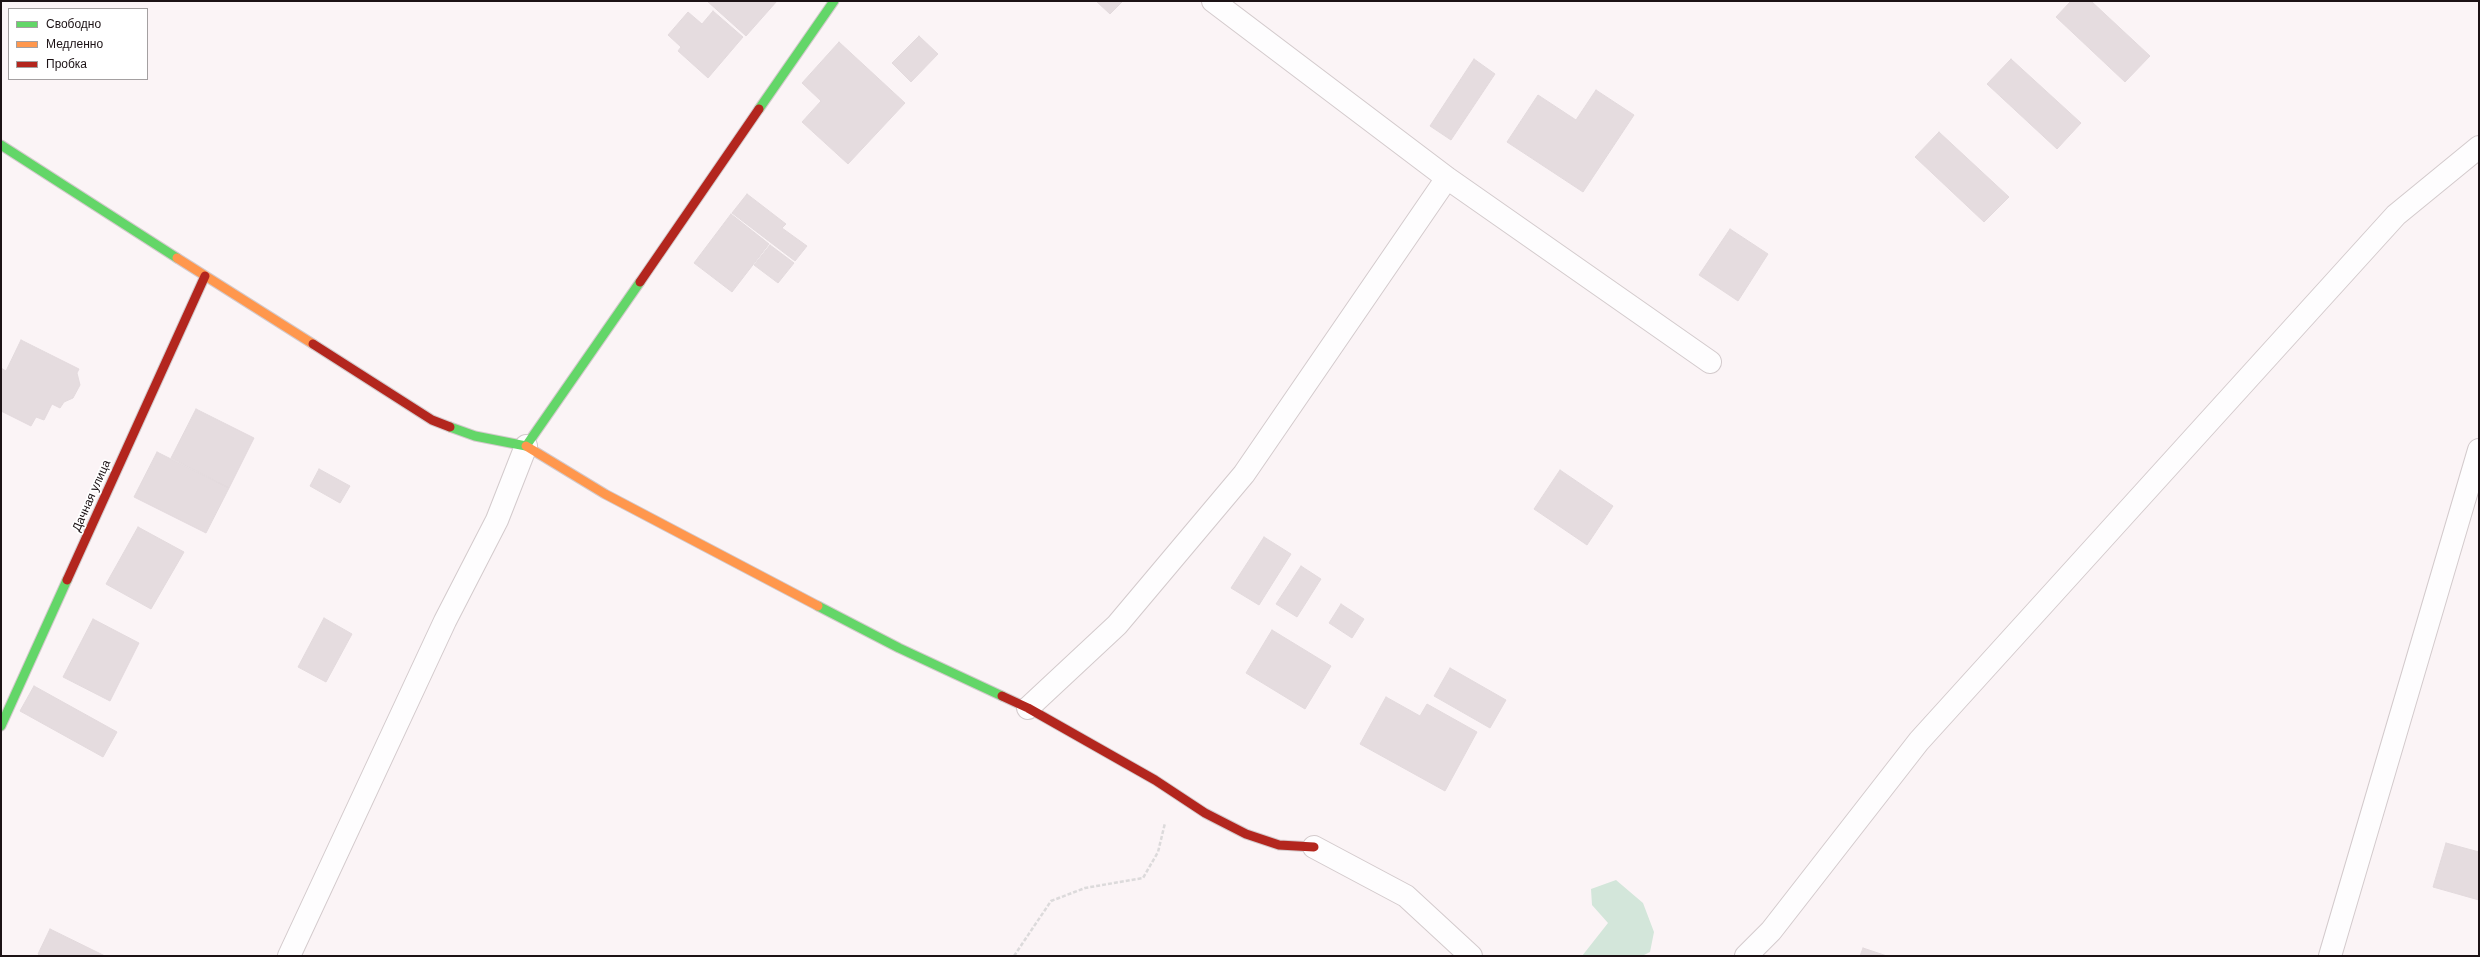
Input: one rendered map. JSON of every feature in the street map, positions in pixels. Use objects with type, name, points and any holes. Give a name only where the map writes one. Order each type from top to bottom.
[{"type":"street","points":[[526,446],[834,1]]},
{"type":"street","points":[[1,145],[432,420],[475,436],[526,446],[605,494],[898,648],[1028,708],[1162,784],[1205,813],[1246,834],[1279,845],[1314,847]]},
{"type":"street","name":"Дачная улица","points":[[1,726],[205,276]]},
{"type":"lane","points":[[1213,1],[1446,178],[1710,362]]},
{"type":"lane","points":[[1746,956],[1771,931],[1925,735],[2396,215],[2479,147]]},
{"type":"lane","points":[[1028,708],[1117,625],[1244,474],[1446,178]]},
{"type":"lane","points":[[289,956],[445,621],[497,520],[526,446]]},
{"type":"lane","points":[[2330,956],[2479,450]]},
{"type":"lane","points":[[1314,847],[1406,896],[1471,956]]},
{"type":"path","points":[[1014,956],[1051,901],[1085,888],[1143,878],[1158,852],[1166,828],[1162,784]]},
{"type":"green space","points":[[1616,880],[1643,903],[1654,932],[1650,952],[1642,956],[1582,956],[1608,923],[1592,905],[1591,889]]},
{"type":"building","points":[[707,1],[777,1],[746,36]]},
{"type":"building","points":[[1096,1],[1123,1],[1110,14]]},
{"type":"building","points":[[2071,1],[2091,1],[2150,56],[2125,82],[2056,17]]},
{"type":"building","points":[[713,11],[743,37],[708,78],[678,51],[681,47],[668,35],[688,12],[702,24]]},
{"type":"building","points":[[919,36],[938,54],[911,82],[892,63]]},
{"type":"building","points":[[839,42],[905,103],[848,164],[802,122],[821,101],[802,83]]},
{"type":"building","points":[[1474,59],[1495,74],[1451,140],[1430,126]]},
{"type":"building","points":[[2011,59],[2081,123],[2057,149],[1987,84]]},
{"type":"building","points":[[1596,90],[1634,115],[1583,192],[1507,142],[1538,95],[1576,120]]},
{"type":"building","points":[[1939,132],[2009,197],[1984,222],[1915,157]]},
{"type":"building","points":[[747,194],[786,224],[782,228],[807,246],[795,261],[732,213]]},
{"type":"building","points":[[731,214],[769,244],[732,292],[694,263]]},
{"type":"building","points":[[1730,229],[1768,254],[1738,301],[1699,275]]},
{"type":"building","points":[[770,245],[794,263],[778,283],[754,265]]},
{"type":"building","points":[[21,340],[79,369],[77,373],[80,385],[73,398],[64,402],[60,408],[52,404],[44,420],[36,417],[31,426],[1,411],[1,368],[6,371]]},
{"type":"building","points":[[196,409],[254,438],[229,488],[171,458]]},
{"type":"building","points":[[157,452],[229,488],[206,533],[134,497]]},
{"type":"building","points":[[319,469],[350,486],[340,503],[310,486]]},
{"type":"building","points":[[1560,470],[1613,506],[1587,545],[1534,509]]},
{"type":"building","points":[[138,527],[184,552],[151,609],[106,584]]},
{"type":"building","points":[[1264,537],[1291,554],[1259,605],[1231,588]]},
{"type":"building","points":[[1301,566],[1321,579],[1297,617],[1276,604]]},
{"type":"building","points":[[1341,604],[1364,619],[1352,638],[1329,623]]},
{"type":"building","points":[[324,618],[352,634],[326,682],[298,667]]},
{"type":"building","points":[[93,619],[139,643],[110,701],[63,677]]},
{"type":"building","points":[[1272,630],[1331,666],[1305,709],[1246,673]]},
{"type":"building","points":[[1450,668],[1506,700],[1490,728],[1434,696]]},
{"type":"building","points":[[34,686],[117,732],[103,757],[20,711]]},
{"type":"building","points":[[1386,697],[1420,716],[1427,704],[1477,732],[1445,791],[1360,744]]},
{"type":"building","points":[[2446,843],[2479,852],[2479,900],[2433,887]]},
{"type":"building","points":[[50,929],[105,956],[41,956],[38,954]]},
{"type":"building","points":[[1863,948],[1887,956],[1860,956]]},
{"type":"traffic: fast","points":[[759,109],[834,1]]},
{"type":"traffic: fast","points":[[1,145],[177,258]]},
{"type":"traffic: fast","points":[[450,427],[475,436],[526,446],[640,282]]},
{"type":"traffic: fast","points":[[1,726],[67,580]]},
{"type":"traffic: fast","points":[[818,606],[899,648],[1002,696]]},
{"type":"traffic: slow","points":[[177,258],[313,344]]},
{"type":"traffic: slow","points":[[526,446],[605,494],[818,606]]},
{"type":"traffic: jam","points":[[640,282],[759,109]]},
{"type":"traffic: jam","points":[[67,580],[205,276]]},
{"type":"traffic: jam","points":[[313,344],[432,420],[450,427]]},
{"type":"traffic: jam","points":[[1002,696],[1028,708],[1155,780],[1205,813],[1246,834],[1279,845],[1314,847]]}]
